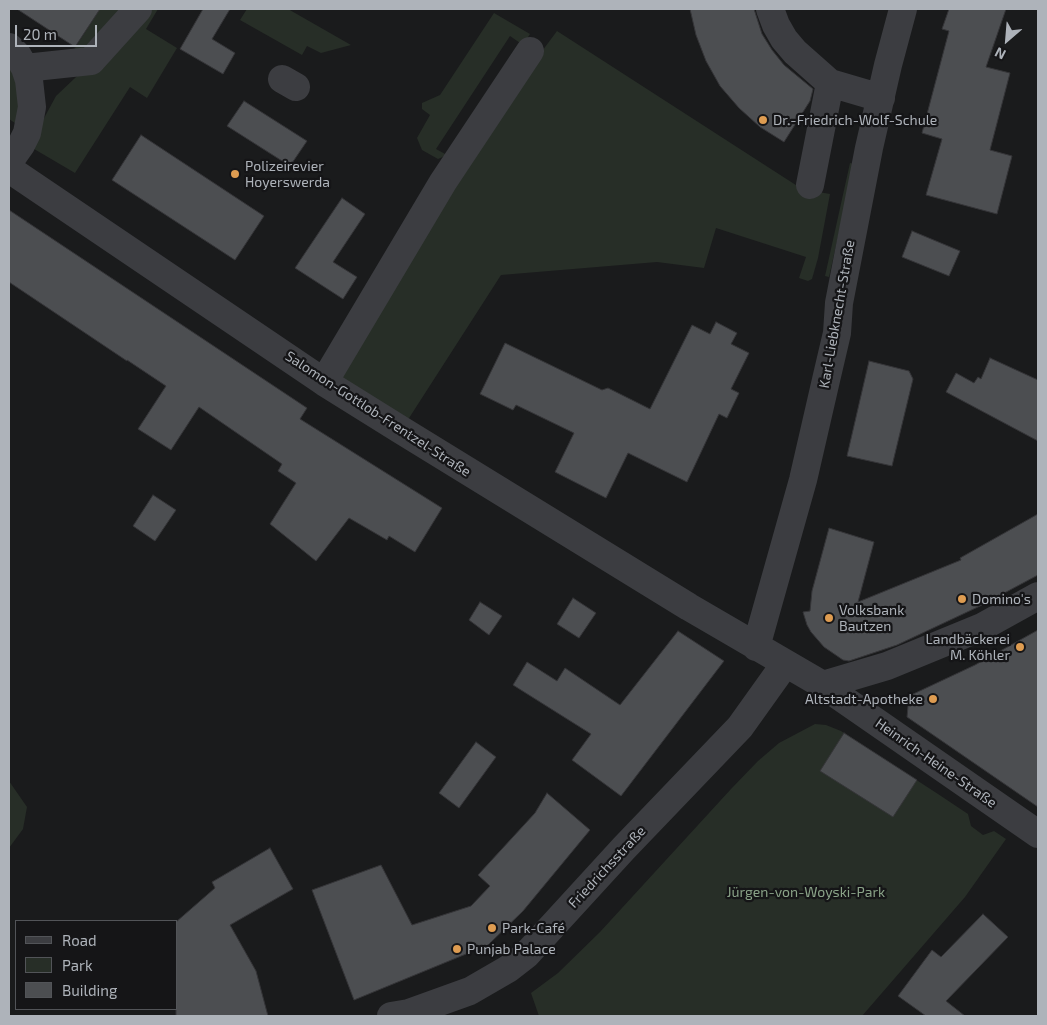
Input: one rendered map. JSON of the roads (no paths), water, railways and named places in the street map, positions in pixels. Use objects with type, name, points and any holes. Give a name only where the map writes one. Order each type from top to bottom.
[{"type":"street","points":[[25,68],[90,61],[138,9]]},
{"type":"street","points":[[770,9],[784,39],[795,52],[830,83],[880,98]]},
{"type":"street","name":"Karl-Liebknecht-Straße","points":[[756,647],[801,488],[837,334],[839,303],[880,98],[903,9]]},
{"type":"street","points":[[9,46],[25,68],[29,80],[32,107],[30,124],[21,145],[9,162]]},
{"type":"street","points":[[324,382],[443,182],[530,51]]},
{"type":"street","points":[[810,185],[830,83]]},
{"type":"street","name":"Salomon-Gottlob-Frentzel-Straße","points":[[9,169],[324,382],[756,647]]},
{"type":"street","points":[[823,685],[887,666],[982,627],[1038,596]]},
{"type":"street","name":"Heinrich-Heine-Straße","points":[[756,647],[823,685],[1038,834]]},
{"type":"street","name":"Friedrichsstraße","points":[[390,1016],[409,1013],[470,991],[508,969],[526,954],[740,727],[786,664]]},
{"type":"place","name":"Dr.-Friedrich-Wolf-Schule","points":[[763,120]]},
{"type":"place","name":"Polizeirevier Hoyerswerda","points":[[235,174]]},
{"type":"place","name":"Domino's","points":[[962,599]]},
{"type":"place","name":"Volksbank Bautzen","points":[[829,618]]},
{"type":"place","name":"Landbäckerei M. Köhler","points":[[1020,647]]},
{"type":"place","name":"Altstadt-Apotheke","points":[[933,699]]},
{"type":"place","name":"Park-Café","points":[[492,928]]},
{"type":"place","name":"Punjab Palace","points":[[457,949]]},
{"type":"park label","name":"Jürgen-von-Woyski-Park","points":[[806,892]]}]
